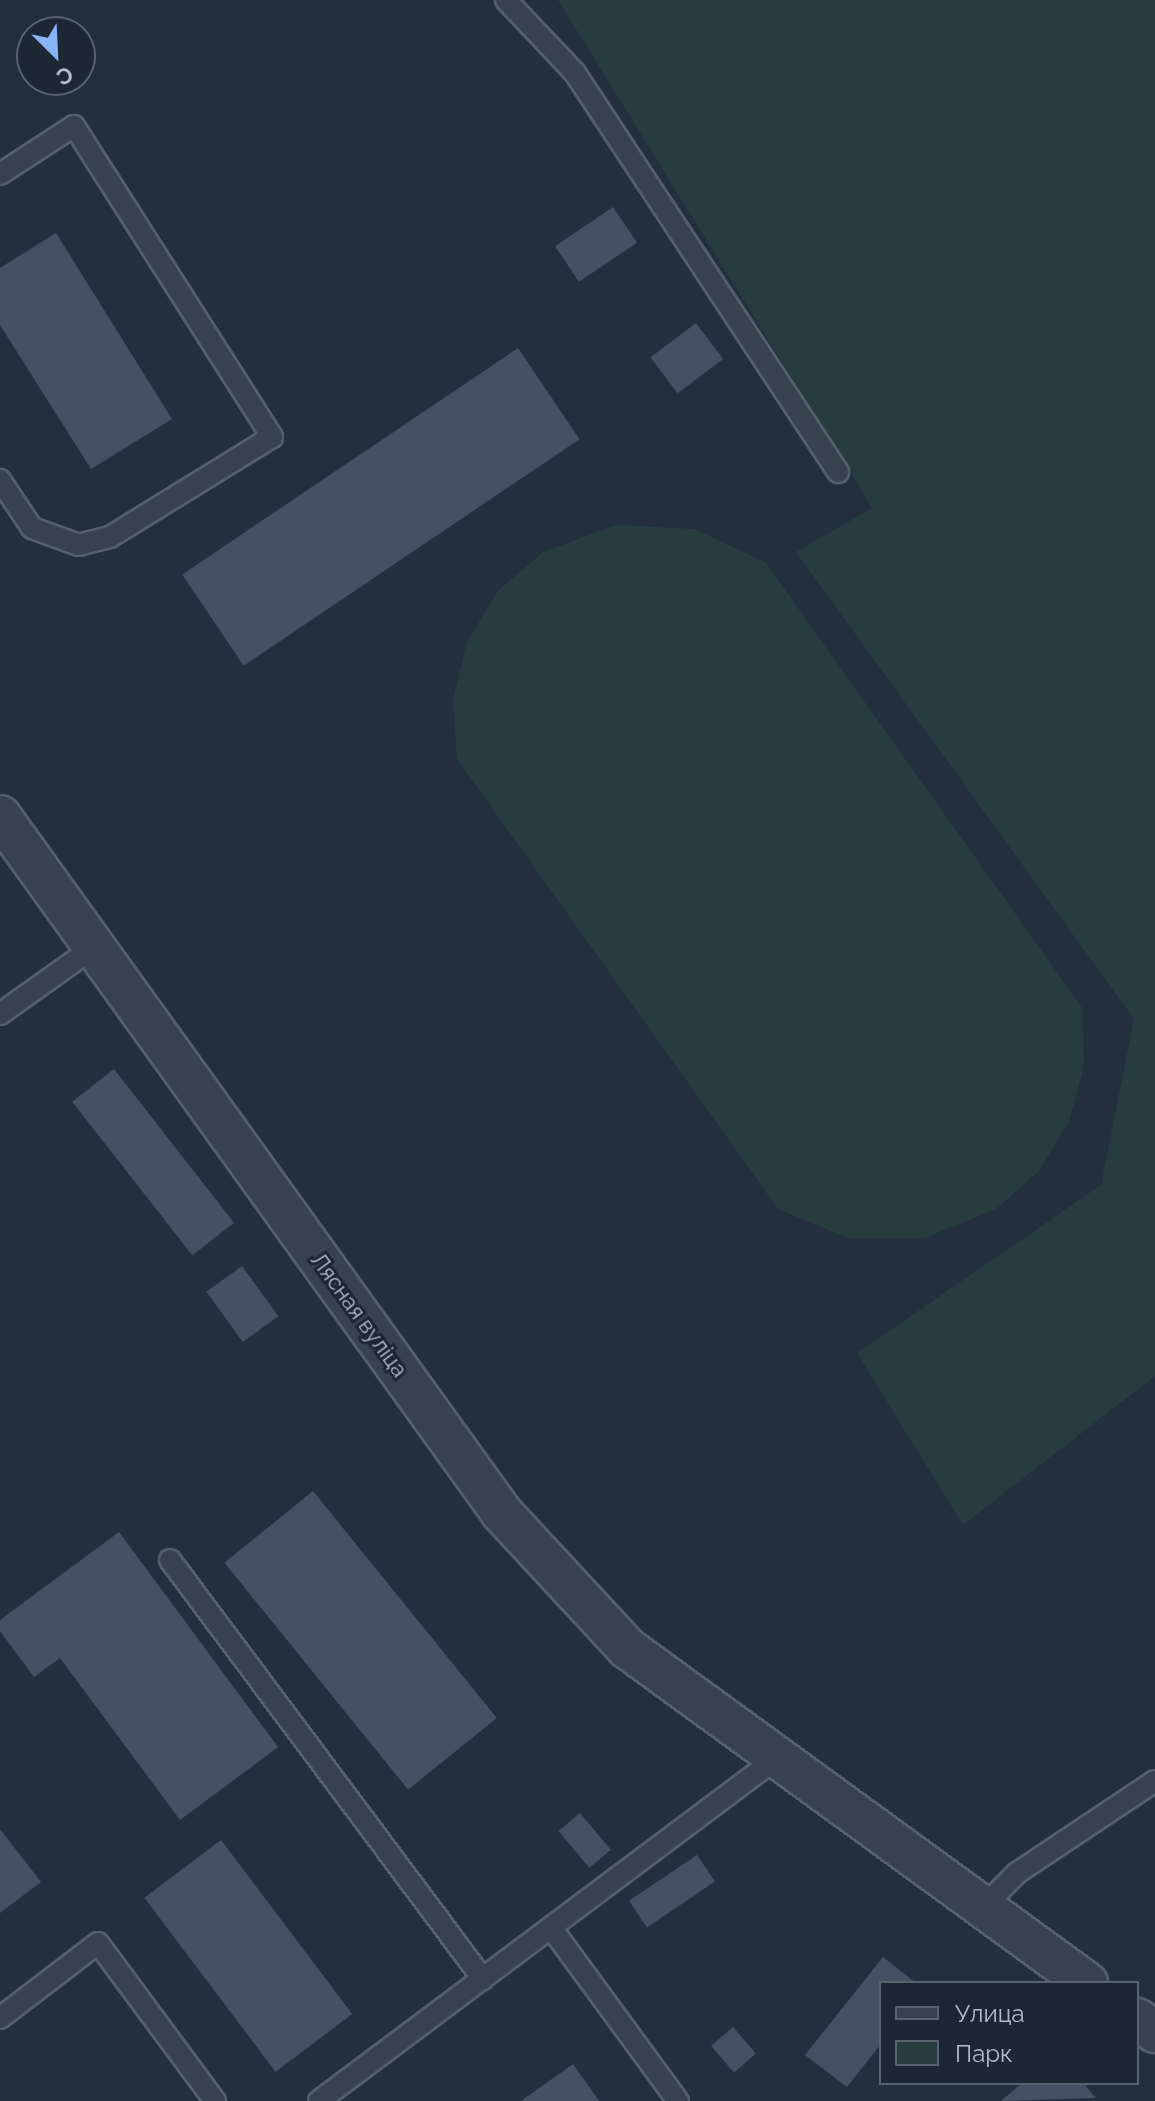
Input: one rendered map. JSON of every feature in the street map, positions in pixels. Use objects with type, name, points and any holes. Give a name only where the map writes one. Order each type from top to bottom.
[{"type":"street","name":"Лясная вуліца","points":[[0,816],[502,1513],[627,1648],[1084,1981]]},
{"type":"lane","points":[[506,0],[575,73],[838,472]]},
{"type":"lane","points":[[0,174],[74,126],[272,437],[110,537],[79,545],[32,528],[0,480]]},
{"type":"lane","points":[[0,1014],[93,948]]},
{"type":"lane","points":[[170,1560],[483,1979]]},
{"type":"lane","points":[[319,2101],[777,1758]]},
{"type":"lane","points":[[983,1907],[1017,1873],[1155,1781]]},
{"type":"lane","points":[[552,1929],[678,2101]]},
{"type":"lane","points":[[0,2018],[98,1943],[215,2101]]},
{"type":"green space","points":[[558,0],[1155,0],[1155,1376],[963,1525],[857,1353],[1101,1185],[1134,1019],[796,552],[872,508]]},
{"type":"green space","points":[[616,525],[695,529],[766,563],[1083,1009],[1084,1066],[1069,1122],[1039,1171],[996,1209],[925,1238],[848,1238],[778,1209],[457,759],[453,700],[467,642],[498,591],[543,552]]},
{"type":"building","points":[[613,207],[637,243],[579,282],[555,246]]},
{"type":"building","points":[[56,233],[172,419],[91,469],[0,325],[0,268]]},
{"type":"building","points":[[696,323],[723,359],[678,393],[650,357]]},
{"type":"building","points":[[518,348],[580,439],[244,666],[182,574]]},
{"type":"building","points":[[114,1069],[234,1223],[192,1255],[72,1102]]},
{"type":"building","points":[[242,1266],[278,1316],[243,1342],[206,1292]]},
{"type":"building","points":[[313,1491],[497,1718],[408,1790],[224,1563]]},
{"type":"building","points":[[119,1532],[278,1747],[180,1820],[60,1658],[34,1677],[0,1631],[0,1620]]},
{"type":"building","points":[[580,1813],[611,1850],[589,1868],[559,1831]]},
{"type":"building","points":[[0,1829],[41,1882],[0,1913]]},
{"type":"building","points":[[221,1840],[352,2014],[276,2072],[144,1898]]},
{"type":"building","points":[[697,1855],[715,1882],[647,1927],[629,1901]]},
{"type":"building","points":[[883,1957],[913,1981],[879,1981],[879,2047],[847,2087],[805,2055]]},
{"type":"building","points":[[733,2027],[756,2053],[734,2072],[711,2046]]},
{"type":"building","points":[[573,2064],[599,2101],[521,2101]]},
{"type":"building","points":[[1020,2085],[1085,2085],[1096,2098],[1001,2101]]}]
